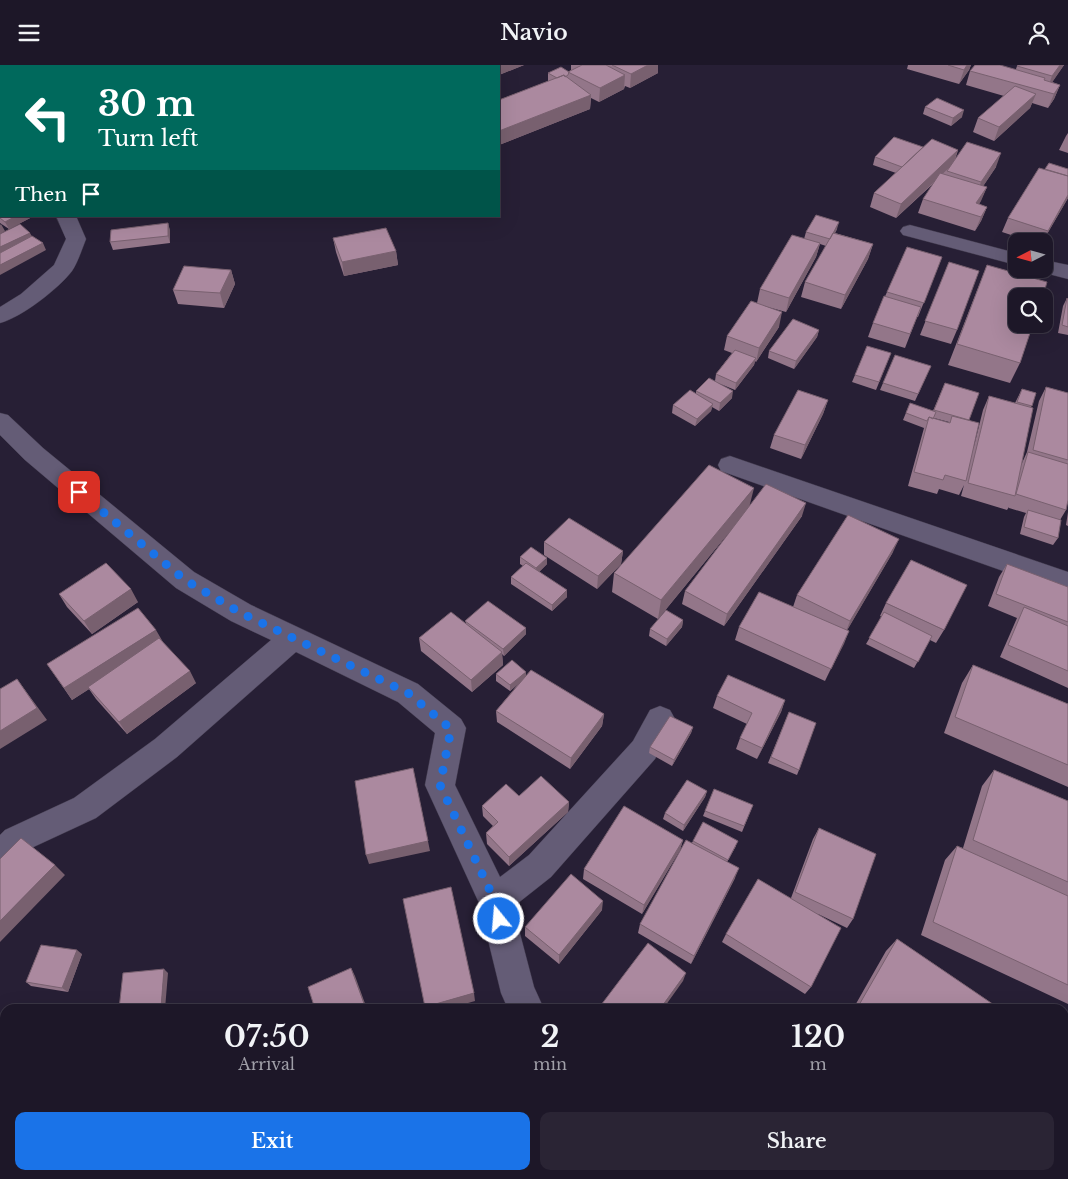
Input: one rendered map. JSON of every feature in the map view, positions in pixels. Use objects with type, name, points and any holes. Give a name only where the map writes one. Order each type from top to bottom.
[{"type":"street","points":[[0,316],[29,299],[63,267],[76,239],[66,217]]},
{"type":"street","points":[[910,231],[1008,257]]},
{"type":"street","points":[[1053,268],[1068,272]]},
{"type":"street","points":[[0,421],[34,454],[185,580],[241,613],[408,693],[451,729],[440,785],[495,901],[518,993],[524,1004]]},
{"type":"street","points":[[730,465],[1068,583]]},
{"type":"street","points":[[0,857],[16,840],[85,808],[166,748],[293,638]]},
{"type":"street","points":[[495,901],[540,866],[644,750],[660,719]]},
{"type":"building","points":[[582,65],[606,65],[625,75],[600,88],[568,72]]},
{"type":"building","points":[[612,65],[648,65],[631,74]]},
{"type":"building","points":[[948,65],[967,65],[964,70]]},
{"type":"building","points":[[975,65],[1000,65],[1045,78],[1044,80],[1060,85],[1054,94],[970,71]]},
{"type":"building","points":[[1018,65],[1060,65],[1052,76]]},
{"type":"building","points":[[561,67],[569,72],[565,77],[564,75],[557,78],[548,73]]},
{"type":"building","points":[[564,75],[591,95],[500,131],[500,100]]},
{"type":"building","points":[[1015,86],[1036,94],[999,127],[978,118]]},
{"type":"building","points":[[937,98],[964,110],[953,118],[925,107]]},
{"type":"building","points":[[894,137],[923,147],[902,167],[875,157]]},
{"type":"building","points":[[932,139],[958,150],[901,204],[874,193]]},
{"type":"building","points":[[967,142],[1001,153],[981,182],[947,171]]},
{"type":"building","points":[[1049,163],[1068,169],[1068,176],[1045,169]]},
{"type":"building","points":[[1039,168],[1068,176],[1068,195],[1048,231],[1008,218]]},
{"type":"building","points":[[940,173],[987,187],[976,203],[987,207],[981,217],[923,199]]},
{"type":"building","points":[[816,215],[839,222],[830,239],[806,232]]},
{"type":"building","points":[[0,217],[14,217],[5,222]]},
{"type":"building","points":[[168,223],[168,236],[110,242],[111,230]]},
{"type":"building","points":[[20,224],[30,233],[0,247],[0,234]]},
{"type":"building","points":[[386,228],[396,251],[342,262],[333,238]]},
{"type":"building","points":[[833,233],[873,244],[845,295],[805,282]]},
{"type":"building","points":[[792,235],[820,243],[789,298],[760,289]]},
{"type":"building","points":[[32,236],[43,243],[0,265],[0,253]]},
{"type":"building","points":[[907,247],[942,257],[924,303],[887,292]]},
{"type":"building","points":[[949,262],[979,271],[957,330],[925,321]]},
{"type":"building","points":[[987,265],[1008,271],[1008,278],[1033,278],[1047,282],[1045,288],[1008,288],[1008,333],[1030,333],[1020,363],[957,344]]},
{"type":"building","points":[[184,266],[231,270],[220,293],[173,290]]},
{"type":"building","points":[[884,296],[921,307],[910,334],[873,323]]},
{"type":"building","points":[[1068,299],[1068,327],[1062,325]]},
{"type":"building","points":[[751,301],[782,312],[759,348],[727,336]]},
{"type":"building","points":[[793,319],[819,330],[796,361],[769,351]]},
{"type":"building","points":[[867,346],[891,353],[879,382],[855,375]]},
{"type":"building","points":[[735,350],[756,358],[736,383],[716,374]]},
{"type":"building","points":[[895,355],[931,366],[918,394],[883,383]]},
{"type":"building","points":[[709,378],[733,391],[720,403],[696,391]]},
{"type":"building","points":[[945,383],[979,393],[969,420],[934,410]]},
{"type":"building","points":[[1046,387],[1068,393],[1068,460],[1033,450]]},
{"type":"building","points":[[1022,389],[1036,393],[1032,406],[1017,402]]},
{"type":"building","points":[[690,390],[713,404],[697,419],[673,405]]},
{"type":"building","points":[[798,390],[828,400],[805,445],[774,435]]},
{"type":"building","points":[[989,396],[1033,408],[1015,496],[968,483]]},
{"type":"building","points":[[910,403],[936,412],[933,419],[929,417],[927,421],[906,413]]},
{"type":"building","points":[[952,416],[979,423],[966,481],[945,475],[943,480],[914,472],[929,417],[950,423]]},
{"type":"building","points":[[1028,452],[1068,464],[1068,500],[1066,510],[1016,494]]},
{"type":"building","points":[[709,465],[754,488],[661,600],[614,573]]},
{"type":"building","points":[[766,484],[806,503],[727,614],[685,591]]},
{"type":"building","points":[[1028,510],[1061,520],[1058,538],[1024,527]]},
{"type":"building","points":[[848,515],[899,539],[850,621],[797,595]]},
{"type":"building","points":[[569,518],[623,551],[598,576],[544,542]]},
{"type":"building","points":[[531,547],[547,558],[536,568],[520,557]]},
{"type":"building","points":[[911,560],[967,585],[944,630],[886,603]]},
{"type":"building","points":[[106,563],[131,589],[84,621],[59,594]]},
{"type":"building","points":[[526,563],[567,590],[552,605],[511,577]]},
{"type":"building","points":[[1007,564],[1068,587],[1068,622],[996,594]]},
{"type":"building","points":[[759,592],[849,631],[831,669],[739,627]]},
{"type":"building","points":[[488,601],[526,628],[503,649],[465,621]]},
{"type":"building","points":[[1024,607],[1068,626],[1068,671],[1008,645]]},
{"type":"building","points":[[138,608],[156,630],[64,688],[47,664]]},
{"type":"building","points":[[666,610],[683,620],[667,639],[650,629]]},
{"type":"building","points":[[451,612],[502,652],[471,680],[419,638]]},
{"type":"building","points":[[884,612],[932,636],[918,662],[869,638]]},
{"type":"building","points":[[159,638],[190,671],[119,722],[88,687]]},
{"type":"building","points":[[512,660],[526,672],[510,685],[496,674]]},
{"type":"building","points":[[973,665],[1068,704],[1068,765],[955,717]]},
{"type":"building","points":[[531,670],[604,714],[571,758],[496,711]]},
{"type":"building","points":[[728,675],[785,700],[762,748],[740,738],[752,713],[717,696]]},
{"type":"building","points":[[17,679],[37,708],[0,731],[0,689]]},
{"type":"building","points":[[789,712],[816,723],[799,770],[771,757]]},
{"type":"building","points":[[670,716],[693,727],[674,760],[650,747]]},
{"type":"building","points":[[413,768],[428,841],[366,855],[355,781]]},
{"type":"building","points":[[994,770],[1068,801],[1068,882],[973,840]]},
{"type":"building","points":[[541,776],[569,802],[509,857],[486,833],[498,822],[482,806],[506,784],[519,796]]},
{"type":"building","points":[[687,780],[707,791],[684,825],[665,813]]},
{"type":"building","points":[[714,789],[753,805],[744,826],[705,811]]},
{"type":"building","points":[[624,806],[683,840],[644,905],[584,869]]},
{"type":"building","points":[[703,822],[738,841],[728,860],[693,841]]},
{"type":"building","points":[[819,828],[876,854],[853,919],[795,892]]},
{"type":"building","points":[[21,838],[55,865],[0,921],[0,859]]},
{"type":"building","points":[[686,840],[739,868],[694,956],[640,924]]},
{"type":"building","points":[[957,846],[1068,896],[1068,985],[933,922]]},
{"type":"building","points":[[571,874],[603,901],[559,955],[525,927]]},
{"type":"building","points":[[758,879],[841,928],[811,987],[726,934]]},
{"type":"building","points":[[451,887],[474,993],[436,1004],[424,1004],[403,899]]},
{"type":"building","points":[[897,939],[993,1004],[860,1004]]},
{"type":"building","points":[[648,943],[686,973],[664,1004],[602,1004]]},
{"type":"building","points":[[41,945],[77,950],[62,988],[26,982]]},
{"type":"building","points":[[351,968],[364,1004],[313,1004],[308,987]]},
{"type":"building","points":[[164,969],[161,1004],[120,1004],[123,973]]},
{"type":"route","points":[[79,492],[185,580],[241,613],[408,693],[451,729],[440,785],[495,901],[499,919]]}]
